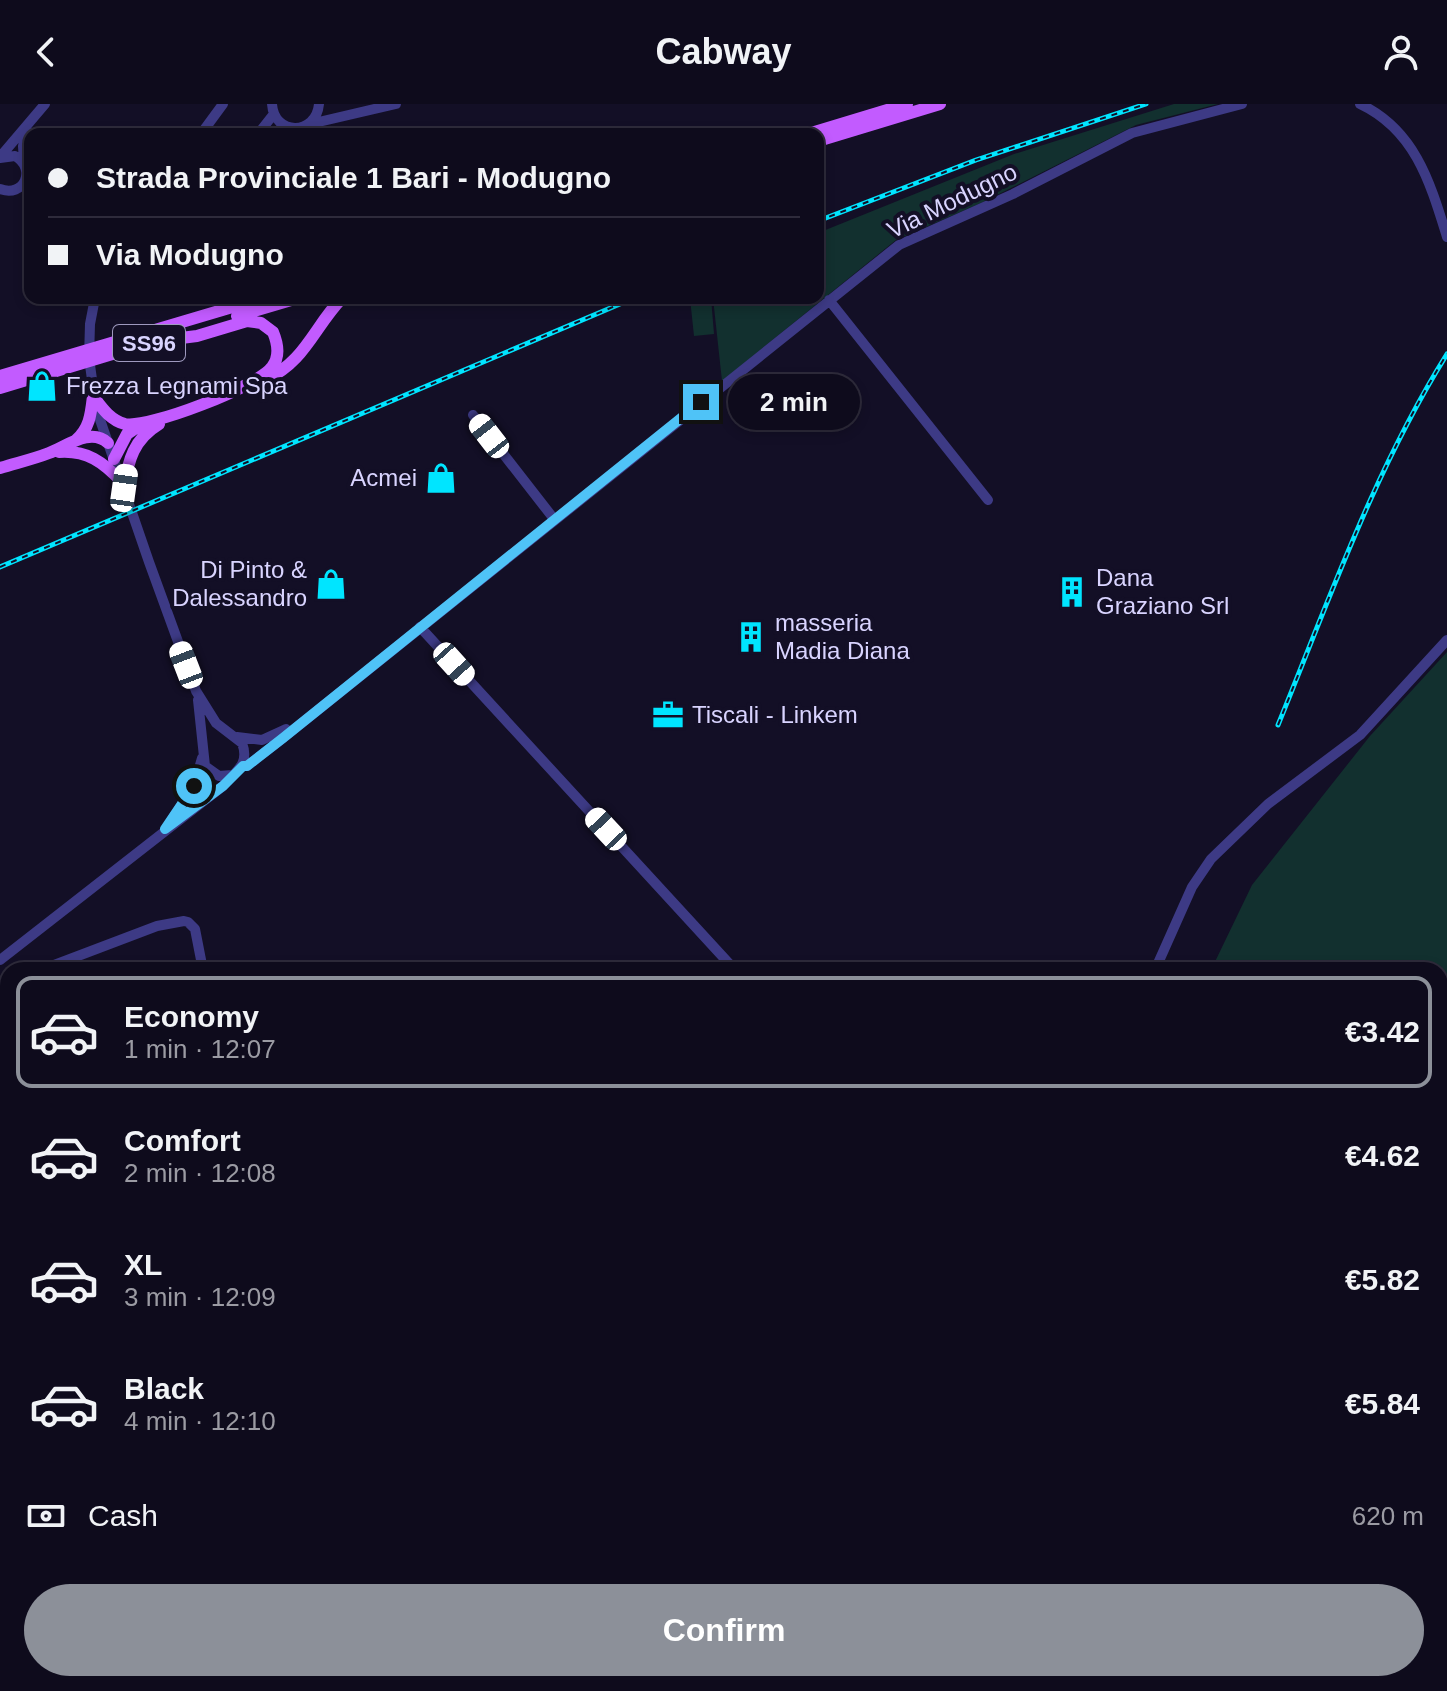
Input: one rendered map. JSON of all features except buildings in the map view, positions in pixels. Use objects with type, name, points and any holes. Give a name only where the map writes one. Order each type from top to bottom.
[{"type":"main road","points":[[807,128],[882,104]]},
{"type":"main road","points":[[824,129],[907,104]]},
{"type":"main road","points":[[824,139],[940,104]]},
{"type":"main road","name":"SS96","points":[[0,376],[243,304]]},
{"type":"main road","name":"SS96","points":[[0,388],[278,304]]},
{"type":"main road","points":[[114,459],[127,434],[143,424],[270,378],[287,366],[313,339],[338,304]]},
{"type":"main road","points":[[157,341],[197,336],[247,321],[266,326],[277,342],[275,362],[266,373],[239,388]]},
{"type":"main road","points":[[0,394],[32,385],[77,364]]},
{"type":"main road","points":[[93,393],[113,418],[126,424],[143,424]]},
{"type":"main road","points":[[0,468],[47,454],[83,434],[88,424],[93,393]]},
{"type":"main road","points":[[123,487],[128,462],[137,443],[148,431],[173,415]]},
{"type":"main road","points":[[74,441],[95,437],[108,443]]},
{"type":"main road","points":[[47,454],[73,452],[87,455],[107,466],[123,487]]},
{"type":"street","points":[[28,126],[45,104]]},
{"type":"street","points":[[205,128],[223,104]]},
{"type":"street","points":[[310,124],[318,113],[319,104]]},
{"type":"street","points":[[300,128],[396,104]]},
{"type":"street","name":"Via Modugno","points":[[243,766],[247,766],[899,245],[1013,194],[1139,130],[1242,104]]},
{"type":"street","points":[[1360,104],[1391,123],[1415,152],[1428,179],[1447,237]]},
{"type":"street","points":[[272,107],[283,126],[288,128]]},
{"type":"street","points":[[261,128],[272,107]]},
{"type":"street","points":[[0,157],[24,130]]},
{"type":"street","points":[[0,157],[10,155],[24,165]]},
{"type":"street","points":[[6,192],[24,181]]},
{"type":"street","points":[[829,300],[988,500]]},
{"type":"street","points":[[0,960],[223,786],[243,766],[245,751],[210,716],[196,691],[108,443],[93,393],[89,336],[94,304]]},
{"type":"street","points":[[473,415],[554,519]]},
{"type":"street","points":[[420,627],[728,962]]},
{"type":"street","points":[[1159,962],[1192,887],[1211,859],[1268,804],[1360,735],[1447,640]]},
{"type":"street","points":[[165,829],[187,800],[199,772],[202,754],[196,691]]},
{"type":"street","name":"Via Modugno","points":[[232,735],[262,740],[299,723]]},
{"type":"street","points":[[202,754],[213,736],[232,735]]},
{"type":"street","points":[[202,754],[211,773],[232,775]]},
{"type":"street","points":[[62,962],[157,926],[184,921],[195,929],[201,962]]},
{"type":"green space","points":[[1174,104],[1218,104],[1136,125],[981,203],[896,240],[824,298],[824,231],[1014,154]]},
{"type":"green space","points":[[691,304],[712,304],[714,334],[694,336]]},
{"type":"green space","points":[[714,304],[817,304],[722,381]]},
{"type":"green space","points":[[1447,652],[1447,962],[1215,962],[1252,885],[1370,736]]},
{"type":"railway","points":[[824,219],[976,160],[1146,104]]},
{"type":"railway","points":[[0,567],[620,304]]},
{"type":"railway","points":[[1278,725],[1375,489],[1447,354]]},
{"type":"place","name":"Frezza Legnami Spa","points":[[42,386]]},
{"type":"place","name":"Acmei","points":[[441,478]]},
{"type":"place","name":"Di Pinto & Dalessandro","points":[[331,584]]},
{"type":"place","name":"Dana Graziano Srl","points":[[1072,592]]},
{"type":"place","name":"masseria Madia Diana","points":[[751,637]]},
{"type":"place","name":"Tiscali - Linkem","points":[[668,715]]},
{"type":"route","points":[[194,786],[165,829],[223,786],[243,766],[283,738],[701,402]]}]
